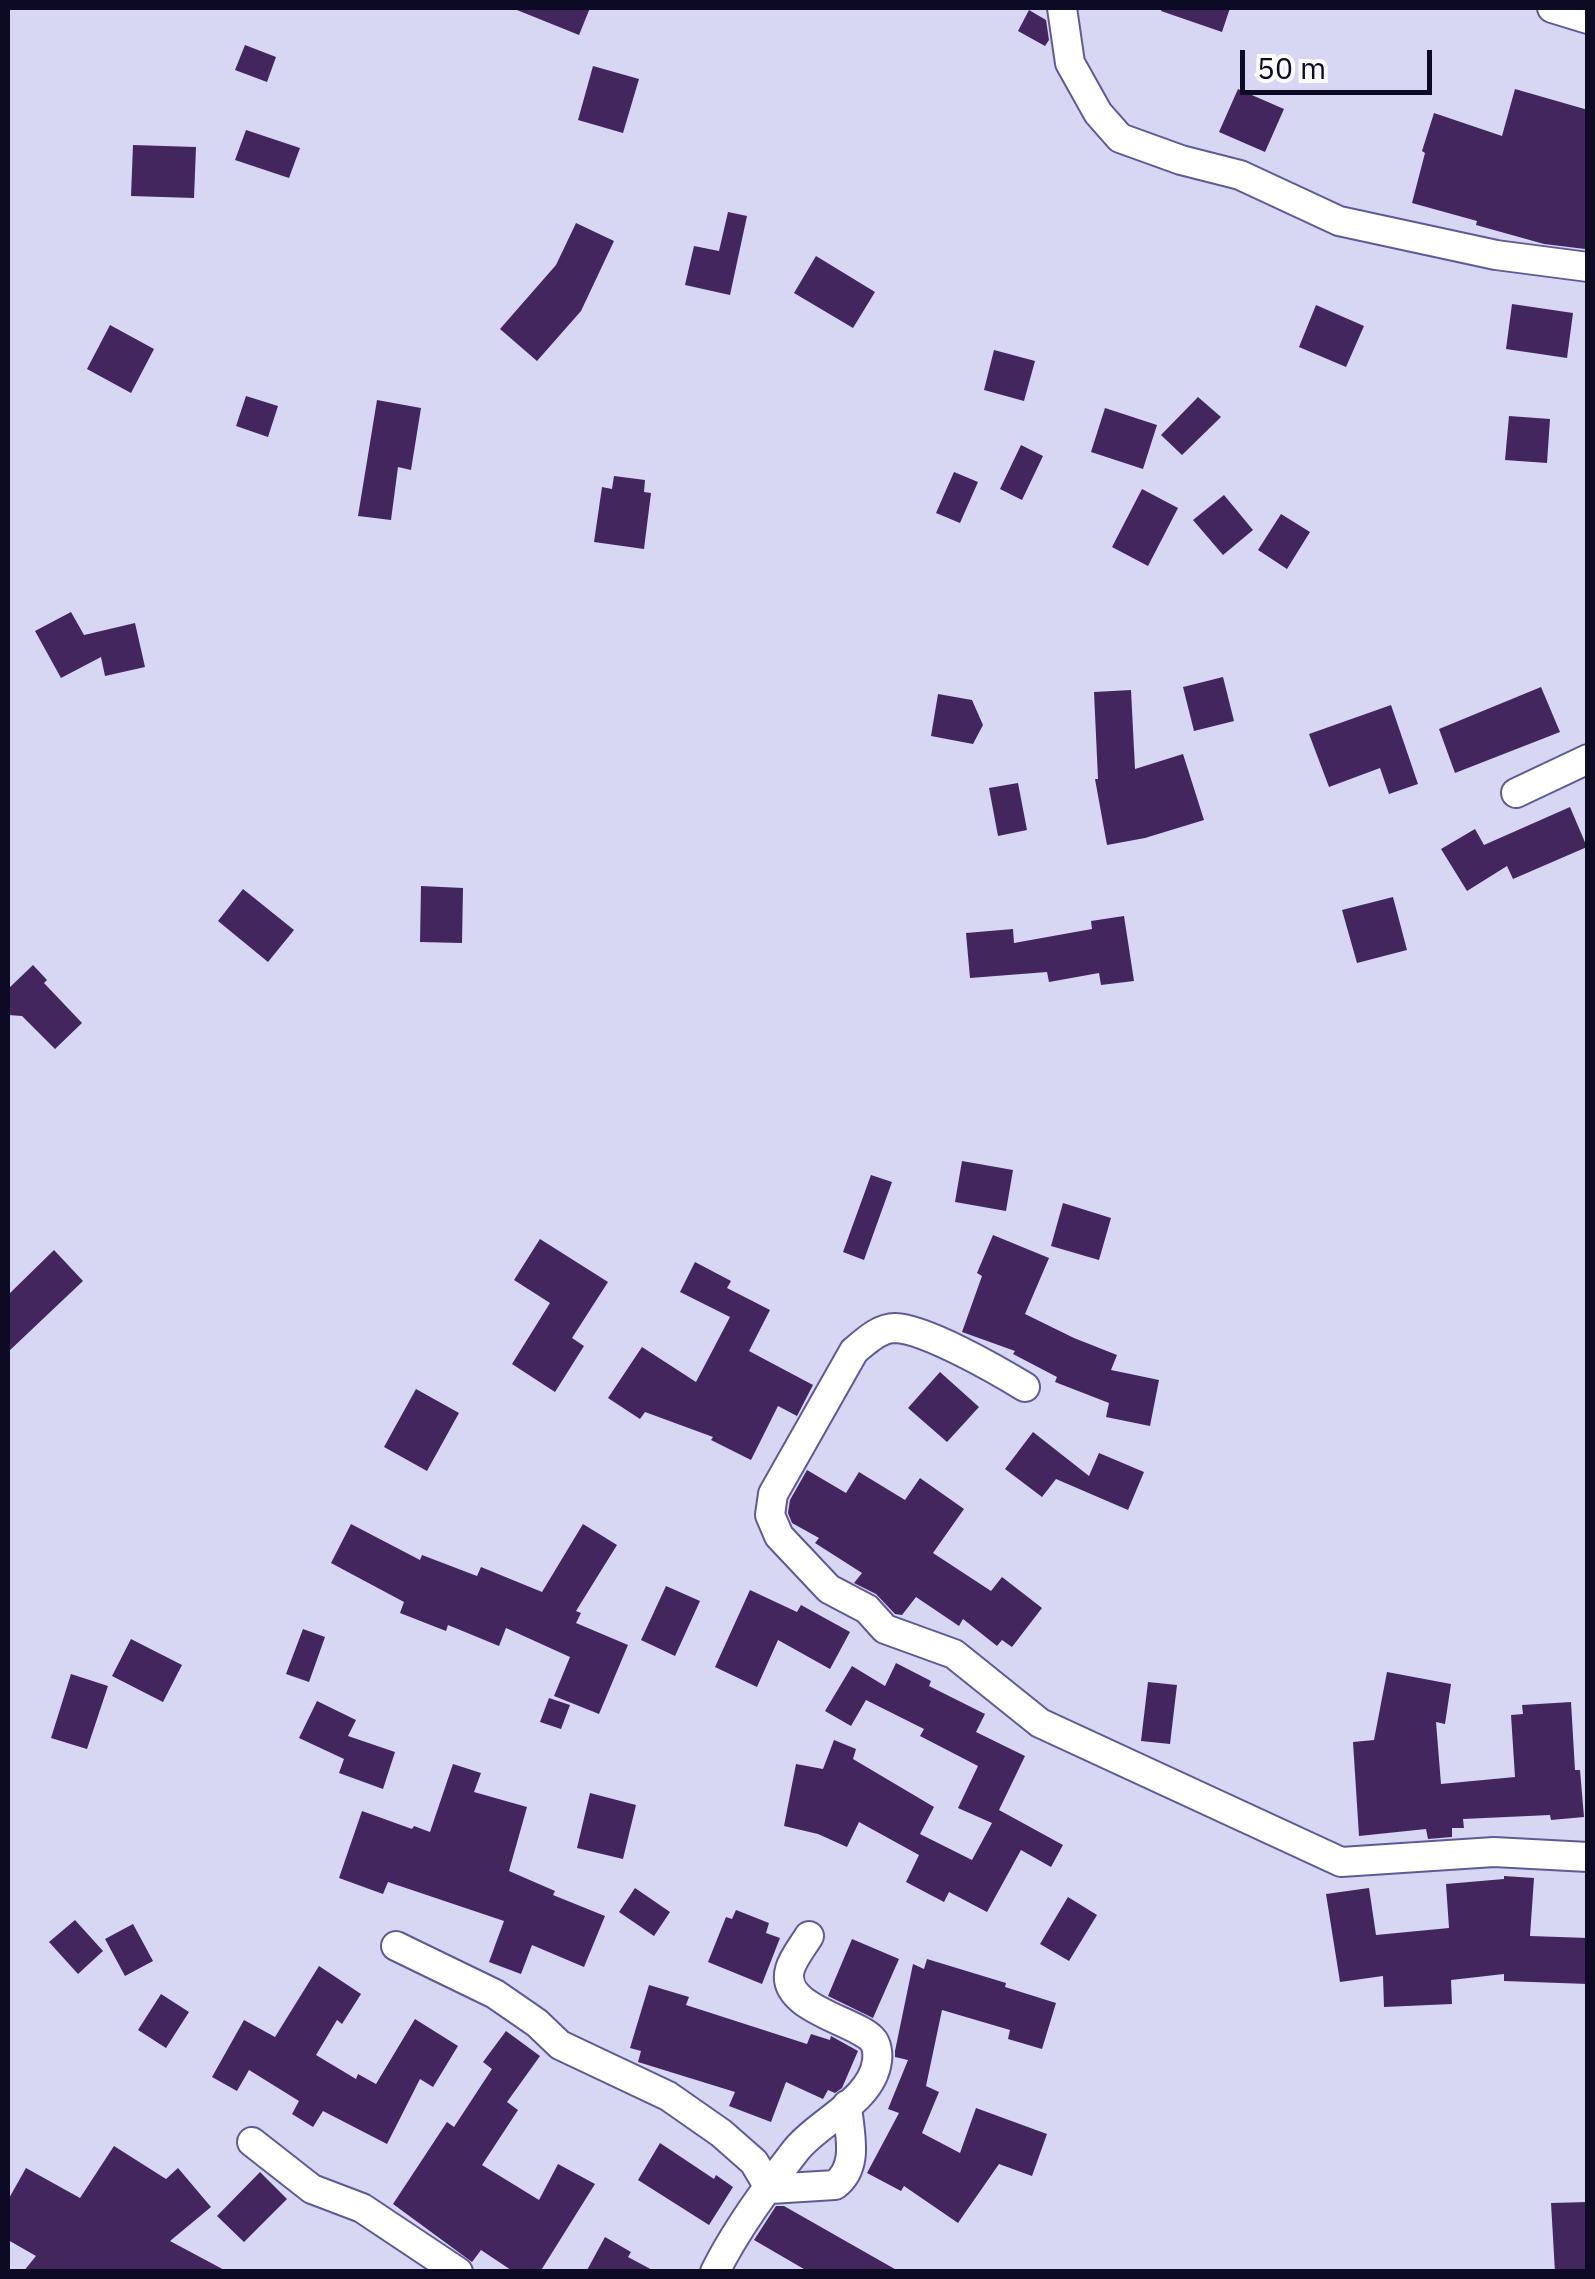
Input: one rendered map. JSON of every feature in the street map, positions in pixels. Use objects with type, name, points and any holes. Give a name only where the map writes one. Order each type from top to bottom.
[{"type":"street","points":[[1062,8],[1070,62],[1098,113],[1120,138],[1180,160],[1240,174],[1339,221],[1496,255],[1588,268]]},
{"type":"street","points":[[1552,8],[1588,20]]},
{"type":"street","points":[[1516,793],[1588,759]]},
{"type":"street","points":[[1025,1388],[924,1336],[892,1328],[871,1336],[854,1351],[774,1494],[770,1515],[779,1536],[829,1589],[866,1609],[885,1629],[954,1654],[1040,1723],[1340,1862],[1494,1852],[1588,1857]]},
{"type":"street","points":[[715,2272],[728,2244],[798,2148],[847,2105],[874,2074],[878,2049],[872,2039],[822,2014],[794,1990],[789,1980],[790,1966],[809,1936]]},
{"type":"street","points":[[396,1946],[495,1994],[537,2023],[560,2045],[668,2096],[754,2162],[770,2189]]},
{"type":"street","points":[[770,2189],[835,2185],[842,2179],[852,2162],[847,2105]]},
{"type":"street","points":[[252,2142],[312,2189],[362,2208],[458,2272]]},
{"type":"building","points":[[512,8],[590,8],[579,35]]},
{"type":"building","points":[[1230,8],[1222,32],[1161,11]]},
{"type":"building","points":[[1029,10],[1046,20],[1049,40],[1045,46],[1018,31]]},
{"type":"building","points":[[245,45],[276,57],[267,82],[235,70]]},
{"type":"building","points":[[593,66],[639,79],[623,133],[578,120]]},
{"type":"building","points":[[1238,89],[1284,109],[1265,152],[1219,132]]},
{"type":"building","points":[[1515,89],[1588,110],[1585,249],[1544,244],[1412,203],[1434,113],[1502,136]]},
{"type":"building","points":[[246,130],[300,148],[289,178],[235,160]]},
{"type":"building","points":[[133,145],[196,147],[194,198],[131,196]]},
{"type":"building","points":[[728,212],[747,216],[730,295],[685,285],[694,246],[719,251]]},
{"type":"building","points":[[576,223],[614,241],[581,311],[537,361],[500,329],[556,265]]},
{"type":"building","points":[[816,256],[875,292],[853,328],[794,293]]},
{"type":"building","points":[[1512,304],[1573,313],[1567,358],[1506,349]]},
{"type":"building","points":[[1316,305],[1364,326],[1346,367],[1299,347]]},
{"type":"building","points":[[110,325],[154,349],[131,393],[87,369]]},
{"type":"building","points":[[994,350],[1035,361],[1024,401],[984,390]]},
{"type":"building","points":[[246,396],[278,406],[268,437],[236,426]]},
{"type":"building","points":[[1198,397],[1221,417],[1182,455],[1161,435]]},
{"type":"building","points":[[377,400],[421,408],[411,470],[398,467],[391,520],[358,516]]},
{"type":"building","points":[[1105,408],[1157,425],[1143,469],[1091,452]]},
{"type":"building","points":[[1509,416],[1550,419],[1547,463],[1505,460]]},
{"type":"building","points":[[1021,445],[1043,456],[1022,500],[1000,489]]},
{"type":"building","points":[[954,472],[978,482],[960,523],[936,513]]},
{"type":"building","points":[[614,476],[645,480],[644,492],[651,493],[644,549],[594,542],[602,487],[612,489]]},
{"type":"building","points":[[1142,489],[1178,508],[1148,566],[1112,547]]},
{"type":"building","points":[[1224,495],[1253,530],[1223,555],[1193,520]]},
{"type":"building","points":[[1281,514],[1310,532],[1287,569],[1258,550]]},
{"type":"building","points":[[71,612],[84,635],[135,623],[145,667],[105,676],[101,657],[61,678],[35,631]]},
{"type":"building","points":[[1223,677],[1234,721],[1194,731],[1183,687]]},
{"type":"building","points":[[1541,687],[1560,732],[1455,773],[1439,729]]},
{"type":"building","points":[[1131,690],[1135,769],[1183,754],[1204,820],[1107,845],[1095,779],[1094,692]]},
{"type":"building","points":[[938,694],[972,700],[983,725],[973,744],[931,736]]},
{"type":"building","points":[[1391,705],[1418,784],[1389,794],[1380,768],[1329,787],[1309,734]]},
{"type":"building","points":[[1018,783],[1027,830],[998,836],[989,788]]},
{"type":"building","points":[[1570,807],[1587,847],[1513,879],[1507,866],[1467,891],[1441,849],[1475,829],[1484,845]]},
{"type":"building","points":[[421,886],[463,888],[462,943],[420,942]]},
{"type":"building","points":[[243,889],[294,930],[268,962],[218,921]]},
{"type":"building","points":[[1393,897],[1407,950],[1357,963],[1342,910]]},
{"type":"building","points":[[1124,916],[1134,981],[1101,985],[1099,973],[1049,982],[1047,972],[970,978],[966,933],[1013,929],[1014,943],[1092,929],[1091,921]]},
{"type":"building","points":[[33,965],[47,980],[44,983],[82,1023],[55,1049],[22,1016],[8,1015],[8,989]]},
{"type":"building","points":[[962,1161],[1013,1170],[1006,1211],[955,1202]]},
{"type":"building","points":[[871,1175],[892,1182],[864,1260],[843,1252]]},
{"type":"building","points":[[1063,1203],[1111,1218],[1099,1260],[1051,1246]]},
{"type":"building","points":[[993,1235],[1049,1258],[1025,1314],[1117,1355],[1111,1370],[1159,1380],[1150,1426],[1106,1417],[1109,1403],[1055,1382],[1057,1377],[1013,1354],[1015,1351],[962,1332],[982,1276],[977,1273]]},
{"type":"building","points":[[540,1239],[608,1282],[572,1338],[584,1346],[555,1392],[512,1364],[550,1303],[514,1280]]},
{"type":"building","points":[[54,1250],[83,1281],[8,1352],[8,1295]]},
{"type":"building","points":[[695,1262],[731,1281],[727,1288],[770,1310],[749,1351],[813,1385],[797,1416],[778,1406],[751,1460],[711,1440],[713,1437],[645,1412],[640,1419],[608,1398],[642,1347],[696,1382],[730,1317],[680,1292]]},
{"type":"building","points":[[940,1372],[979,1407],[947,1442],[908,1408]]},
{"type":"building","points":[[416,1389],[459,1413],[427,1471],[384,1447]]},
{"type":"building","points":[[1033,1432],[1089,1476],[1099,1453],[1144,1472],[1128,1510],[1056,1479],[1042,1497],[1005,1469]]},
{"type":"building","points":[[807,1470],[846,1493],[859,1472],[905,1500],[920,1478],[964,1509],[933,1553],[991,1591],[1002,1577],[1042,1608],[1012,1647],[1002,1640],[997,1646],[963,1619],[959,1626],[916,1597],[902,1615],[895,1614],[876,1594],[854,1583],[862,1573],[815,1543],[819,1538],[792,1523],[788,1513],[790,1500]]},
{"type":"building","points":[[351,1524],[420,1560],[422,1555],[477,1576],[481,1567],[542,1592],[583,1524],[617,1545],[576,1611],[581,1613],[576,1623],[628,1645],[599,1714],[554,1696],[570,1657],[506,1628],[499,1646],[448,1625],[446,1631],[400,1613],[404,1602],[331,1563]]},
{"type":"building","points":[[666,1586],[700,1601],[675,1656],[641,1640]]},
{"type":"building","points":[[750,1590],[797,1612],[801,1605],[850,1632],[830,1669],[778,1640],[757,1687],[715,1667]]},
{"type":"building","points":[[303,1629],[325,1637],[309,1682],[286,1674]]},
{"type":"building","points":[[131,1639],[182,1665],[163,1702],[112,1676]]},
{"type":"building","points":[[896,1663],[931,1681],[929,1686],[985,1714],[976,1732],[1025,1756],[999,1810],[1063,1845],[1051,1867],[1021,1850],[987,1912],[949,1892],[944,1902],[906,1882],[919,1855],[859,1822],[847,1847],[818,1834],[784,1826],[796,1764],[823,1769],[834,1740],[856,1749],[853,1759],[934,1807],[920,1834],[972,1860],[992,1823],[958,1808],[978,1766],[920,1736],[924,1729],[866,1700],[851,1726],[825,1711],[852,1666],[885,1686]]},
{"type":"building","points":[[1387,1672],[1451,1684],[1445,1724],[1436,1722],[1441,1784],[1515,1777],[1511,1715],[1523,1714],[1522,1705],[1571,1702],[1575,1770],[1580,1770],[1584,1817],[1463,1819],[1464,1828],[1452,1828],[1452,1837],[1428,1839],[1426,1829],[1359,1836],[1353,1742],[1374,1740]]},
{"type":"building","points":[[71,1674],[108,1686],[87,1749],[51,1738]]},
{"type":"building","points":[[1148,1682],[1177,1685],[1170,1744],[1141,1741]]},
{"type":"building","points":[[549,1698],[570,1705],[561,1729],[540,1722]]},
{"type":"building","points":[[317,1701],[356,1720],[348,1736],[395,1752],[383,1789],[339,1773],[344,1759],[299,1738]]},
{"type":"building","points":[[453,1764],[481,1773],[474,1792],[527,1807],[509,1871],[555,1891],[553,1895],[605,1916],[584,1967],[532,1945],[521,1974],[489,1962],[504,1921],[388,1882],[383,1894],[339,1878],[362,1811],[430,1832]]},
{"type":"building","points":[[590,1793],[636,1805],[623,1859],[577,1848]]},
{"type":"building","points":[[1504,1876],[1534,1878],[1530,1936],[1588,1938],[1588,1984],[1504,1981],[1504,1974],[1451,1980],[1452,2004],[1384,2007],[1383,1976],[1340,1982],[1326,1894],[1369,1888],[1376,1935],[1449,1928],[1446,1884]]},
{"type":"building","points":[[635,1888],[670,1912],[654,1936],[619,1912]]},
{"type":"building","points":[[1068,1897],[1097,1915],[1069,1961],[1040,1944]]},
{"type":"building","points":[[736,1910],[769,1923],[766,1933],[780,1938],[762,1984],[708,1962],[726,1917],[732,1919]]},
{"type":"building","points":[[75,1920],[103,1951],[78,1974],[49,1942]]},
{"type":"building","points":[[133,1924],[153,1961],[125,1976],[105,1939]]},
{"type":"building","points":[[852,1939],[899,1959],[873,2018],[828,1996]]},
{"type":"building","points":[[927,1959],[1056,2003],[1042,2049],[1008,2039],[1010,2030],[942,2010],[926,2086],[939,2092],[922,2133],[960,2153],[976,2108],[1047,2134],[1032,2176],[999,2164],[958,2223],[904,2186],[901,2191],[867,2173],[899,2113],[888,2109],[908,2060],[895,2057],[895,2051],[913,1964],[924,1969]]},
{"type":"building","points":[[319,1966],[361,1994],[342,2024],[337,2020],[316,2055],[356,2079],[358,2074],[376,2084],[415,2019],[458,2046],[433,2087],[420,2079],[387,2144],[323,2111],[313,2127],[292,2114],[299,2101],[249,2070],[237,2091],[212,2077],[244,2020],[275,2037]]},
{"type":"building","points":[[649,1985],[689,1997],[686,2005],[807,2044],[811,2034],[830,2040],[831,2036],[858,2051],[842,2088],[835,2093],[828,2090],[823,2099],[786,2082],[771,2122],[729,2106],[735,2092],[638,2062],[641,2051],[630,2048]]},
{"type":"building","points":[[161,1994],[189,2012],[166,2048],[138,2030]]},
{"type":"building","points":[[506,2031],[540,2056],[507,2102],[518,2110],[482,2165],[539,2200],[558,2164],[595,2184],[540,2272],[514,2272],[481,2250],[472,2262],[393,2204],[447,2122],[454,2127],[492,2069],[483,2062]]},
{"type":"building","points":[[660,2143],[733,2187],[709,2225],[638,2180]]},
{"type":"building","points":[[114,2146],[166,2179],[178,2168],[211,2207],[170,2241],[228,2272],[23,2272],[36,2256],[8,2240],[8,2200],[26,2168],[80,2198]]},
{"type":"building","points":[[260,2172],[287,2199],[244,2242],[217,2216]]},
{"type":"building","points":[[1588,2202],[1588,2272],[1555,2272],[1551,2203]]},
{"type":"building","points":[[776,2206],[784,2206],[900,2272],[809,2272],[754,2240]]},
{"type":"building","points":[[605,2237],[631,2252],[628,2257],[656,2272],[586,2272]]}]
